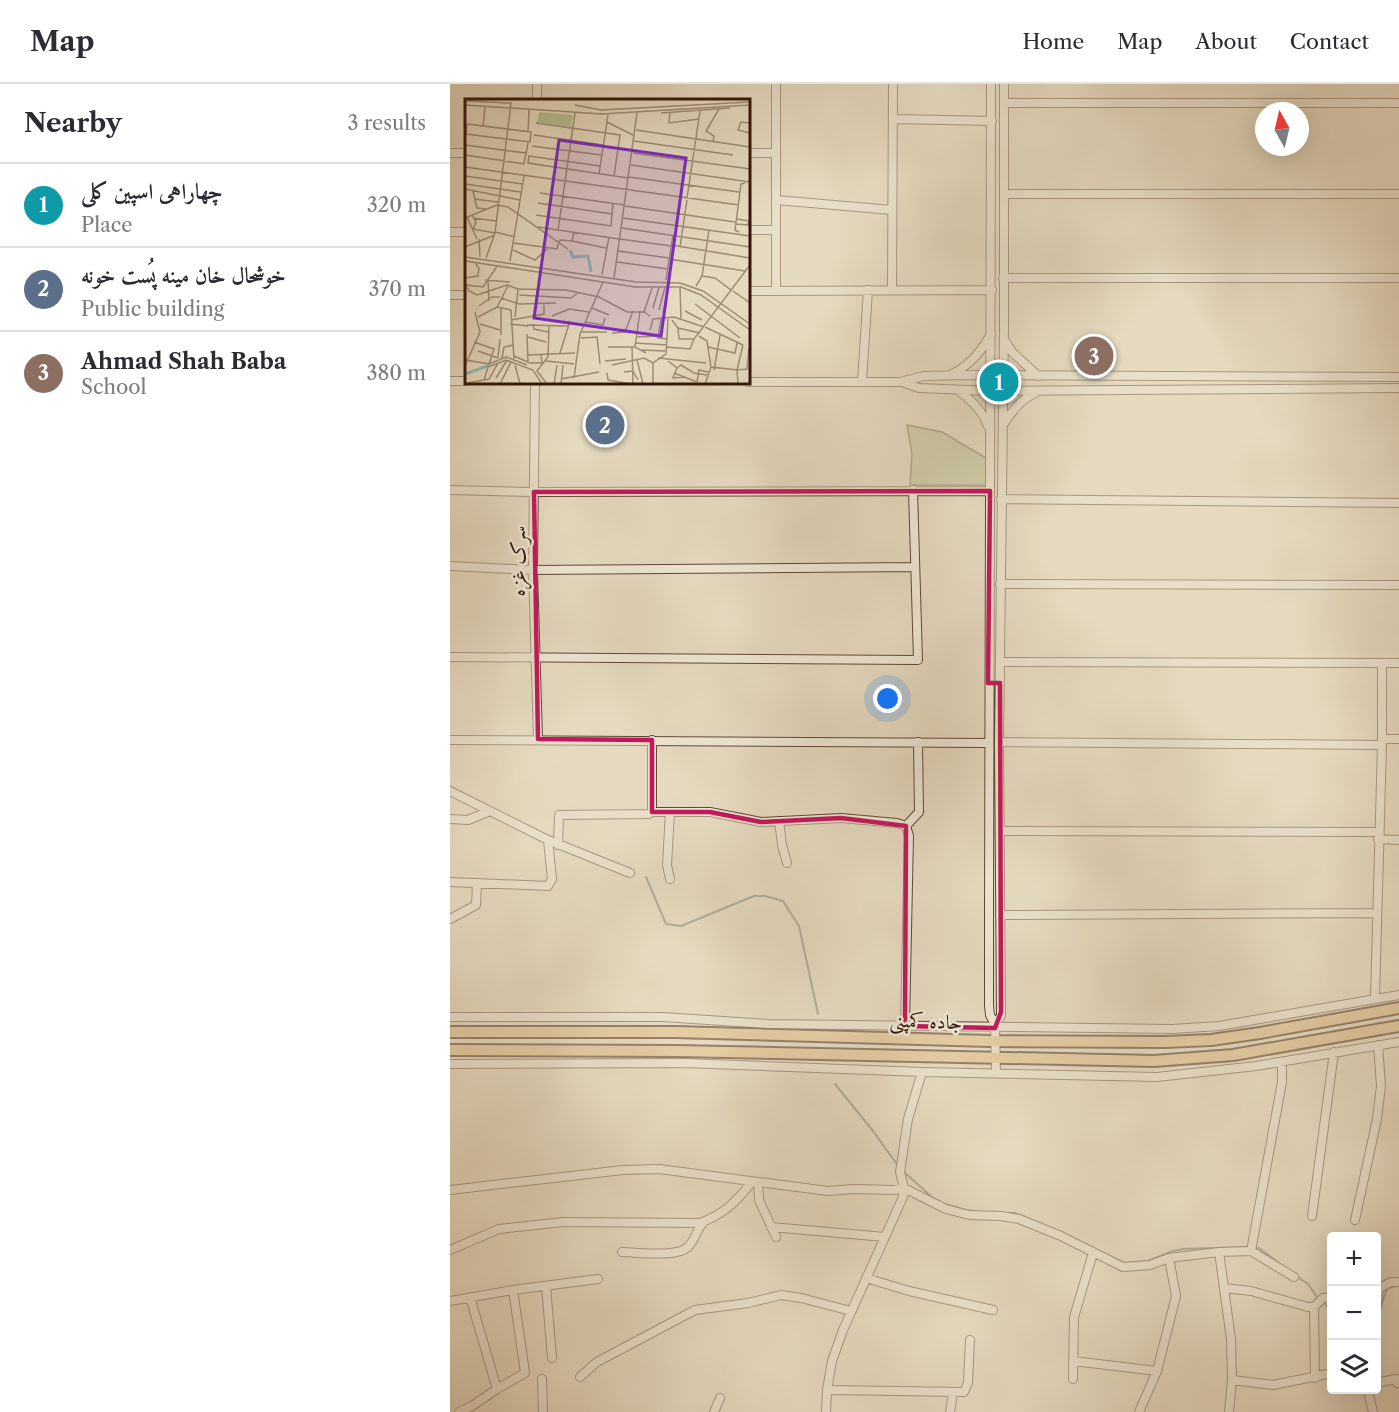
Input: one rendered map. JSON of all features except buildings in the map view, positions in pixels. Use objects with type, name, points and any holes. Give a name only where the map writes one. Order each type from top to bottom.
[{"type":"highway","name":"جاده کمپنی","points":[[450,1032],[675,1032],[996,1041],[1164,1042],[1211,1040],[1260,1033],[1399,1008]]},
{"type":"highway","name":"جاده کمپنی","points":[[450,1050],[678,1051],[1154,1061],[1203,1058],[1268,1049],[1399,1026]]},
{"type":"street","points":[[776,84],[776,291]]},
{"type":"street","points":[[892,290],[893,84]]},
{"type":"street","points":[[991,84],[989,1006],[995,1026],[996,1073]]},
{"type":"street","points":[[995,1026],[1001,1016],[999,742],[1004,339],[1004,84]]},
{"type":"street","points":[[1004,103],[1399,103]]},
{"type":"street","points":[[893,118],[992,121]]},
{"type":"street","points":[[750,153],[776,153]]},
{"type":"street","points":[[1004,194],[1399,194]]},
{"type":"street","points":[[776,200],[892,210]]},
{"type":"street","points":[[750,230],[776,230]]},
{"type":"street","points":[[1003,278],[1399,278]]},
{"type":"street","points":[[862,381],[868,290]]},
{"type":"street","points":[[750,291],[992,290]]},
{"type":"street","points":[[949,375],[964,368],[975,358],[992,333]]},
{"type":"street","points":[[1004,339],[1012,352],[1039,376]]},
{"type":"street","points":[[750,381],[900,382],[924,376],[949,375],[1399,377]]},
{"type":"street","points":[[1380,377],[1380,388]]},
{"type":"street","points":[[900,382],[919,388],[991,391],[1399,388]]},
{"type":"street","name":"سرک غزه","points":[[535,384],[533,570],[538,739]]},
{"type":"street","points":[[958,389],[984,416],[990,430]]},
{"type":"street","points":[[1002,426],[1013,410],[1028,397],[1041,390]]},
{"type":"street","points":[[450,490],[534,492],[990,491]]},
{"type":"street","points":[[450,657],[918,660],[913,490]]},
{"type":"street","points":[[1001,499],[1399,503]]},
{"type":"street","points":[[450,566],[533,570],[914,567]]},
{"type":"street","points":[[1000,584],[1399,585]]},
{"type":"street","points":[[1000,662],[1399,663]]},
{"type":"street","points":[[1375,998],[1382,663]]},
{"type":"street","points":[[988,683],[1000,683]]},
{"type":"street","points":[[999,742],[1382,742],[1399,738]]},
{"type":"street","points":[[450,740],[988,743]]},
{"type":"street","points":[[652,740],[652,812]]},
{"type":"street","points":[[906,826],[919,812],[918,742]]},
{"type":"street","points":[[450,791],[558,845],[630,873]]},
{"type":"street","points":[[989,808],[999,808]]},
{"type":"street","points":[[450,819],[468,820],[490,811]]},
{"type":"street","points":[[670,812],[667,865],[670,879]]},
{"type":"street","points":[[558,845],[559,815],[710,812],[742,819],[779,821],[841,818],[897,823],[906,826]]},
{"type":"street","points":[[779,821],[787,863]]},
{"type":"street","points":[[905,1026],[909,836],[906,826]]},
{"type":"street","points":[[1000,831],[1378,836],[1399,840]]},
{"type":"street","points":[[450,882],[548,886],[552,879],[548,840]]},
{"type":"street","points":[[450,919],[476,905],[477,883]]},
{"type":"street","points":[[1000,915],[1377,914]]},
{"type":"street","points":[[450,1017],[663,1017],[768,1024],[1172,1029],[1219,1026],[1399,994]]},
{"type":"street","points":[[450,1064],[685,1063],[922,1072],[1157,1077],[1282,1062],[1399,1042]]},
{"type":"street","points":[[1355,1220],[1377,1119],[1381,1086],[1378,1045]]},
{"type":"street","points":[[1312,1216],[1334,1052]]},
{"type":"street","points":[[1251,1251],[1282,1082],[1282,1062]]},
{"type":"street","points":[[826,1412],[832,1361],[851,1311],[903,1197],[901,1168],[909,1119],[922,1072]]},
{"type":"street","points":[[450,1190],[623,1170],[658,1169],[828,1191],[904,1188],[946,1209],[969,1215],[1019,1219],[1061,1236],[1123,1267],[1150,1265],[1169,1258],[1251,1251],[1294,1277]]},
{"type":"street","points":[[450,1250],[499,1229],[520,1226],[562,1222],[705,1222],[736,1202],[755,1182]]},
{"type":"street","points":[[755,1182],[759,1200],[776,1237]]},
{"type":"street","points":[[622,1252],[675,1253],[687,1248],[695,1238],[697,1228],[705,1222]]},
{"type":"street","points":[[771,1227],[885,1237]]},
{"type":"street","points":[[1219,1252],[1231,1339],[1232,1380],[1229,1412]]},
{"type":"street","points":[[1073,1379],[1074,1317],[1093,1253]]},
{"type":"street","points":[[1139,1412],[1157,1371],[1176,1296],[1169,1258]]},
{"type":"street","points":[[866,1278],[993,1310]]},
{"type":"street","points":[[450,1301],[598,1279]]},
{"type":"street","points":[[1381,1288],[1391,1282],[1399,1282]]},
{"type":"street","points":[[546,1286],[552,1358]]},
{"type":"street","points":[[1224,1288],[1251,1291],[1292,1304],[1314,1307],[1327,1298]]},
{"type":"street","points":[[459,1412],[525,1373],[513,1290]]},
{"type":"street","points":[[580,1377],[597,1362],[695,1310],[748,1303],[781,1295],[851,1311]]},
{"type":"street","points":[[470,1297],[497,1389]]},
{"type":"street","points":[[1314,1307],[1315,1378]]},
{"type":"street","points":[[827,1390],[964,1392],[970,1340]]},
{"type":"street","points":[[1073,1361],[1157,1371]]},
{"type":"street","points":[[1232,1380],[1273,1385],[1327,1374]]},
{"type":"street","points":[[542,1379],[543,1412]]},
{"type":"street","points":[[1381,1382],[1396,1379],[1399,1383]]},
{"type":"street","points":[[950,1412],[953,1392]]},
{"type":"street","points":[[1369,1394],[1373,1412]]},
{"type":"street","points":[[714,1412],[720,1398]]},
{"type":"highlighted area","points":[[990,491],[988,683],[1000,683],[1001,1012],[995,1028],[905,1026],[906,826],[841,818],[761,822],[710,812],[652,812],[652,740],[538,739],[534,492]]},
{"type":"green space","points":[[907,425],[942,432],[986,458],[986,485],[910,485],[912,454]]},
{"type":"waterway","points":[[646,877],[666,924],[681,926],[754,896],[765,896],[783,901],[799,926],[818,1014]]},
{"type":"waterway","points":[[835,1084],[899,1167]]},
{"type":"waterway","points":[[903,1171],[934,1199]]},
{"type":"waterway","points":[[945,1204],[983,1212]]},
{"type":"waterway","points":[[1004,1213],[1015,1213],[1041,1224]]},
{"type":"waterway","points":[[1103,1253],[1125,1263],[1148,1261],[1183,1249],[1249,1247]]},
{"type":"waterway","points":[[1254,1248],[1259,1248],[1284,1267]]},
{"type":"waterway","points":[[1296,1276],[1308,1284],[1320,1298]]},
{"type":"waterway","points":[[1381,1307],[1388,1288],[1396,1286]]},
{"type":"waterway","points":[[1324,1302],[1327,1306]]},
{"type":"place","name":"Ahmad Shah Baba","points":[[1094,356]]},
{"type":"place","name":"چهاراهی اسپین کلی","points":[[999,382]]},
{"type":"place","name":"خوشحال خان مینه پُست خونه","points":[[605,425]]}]
